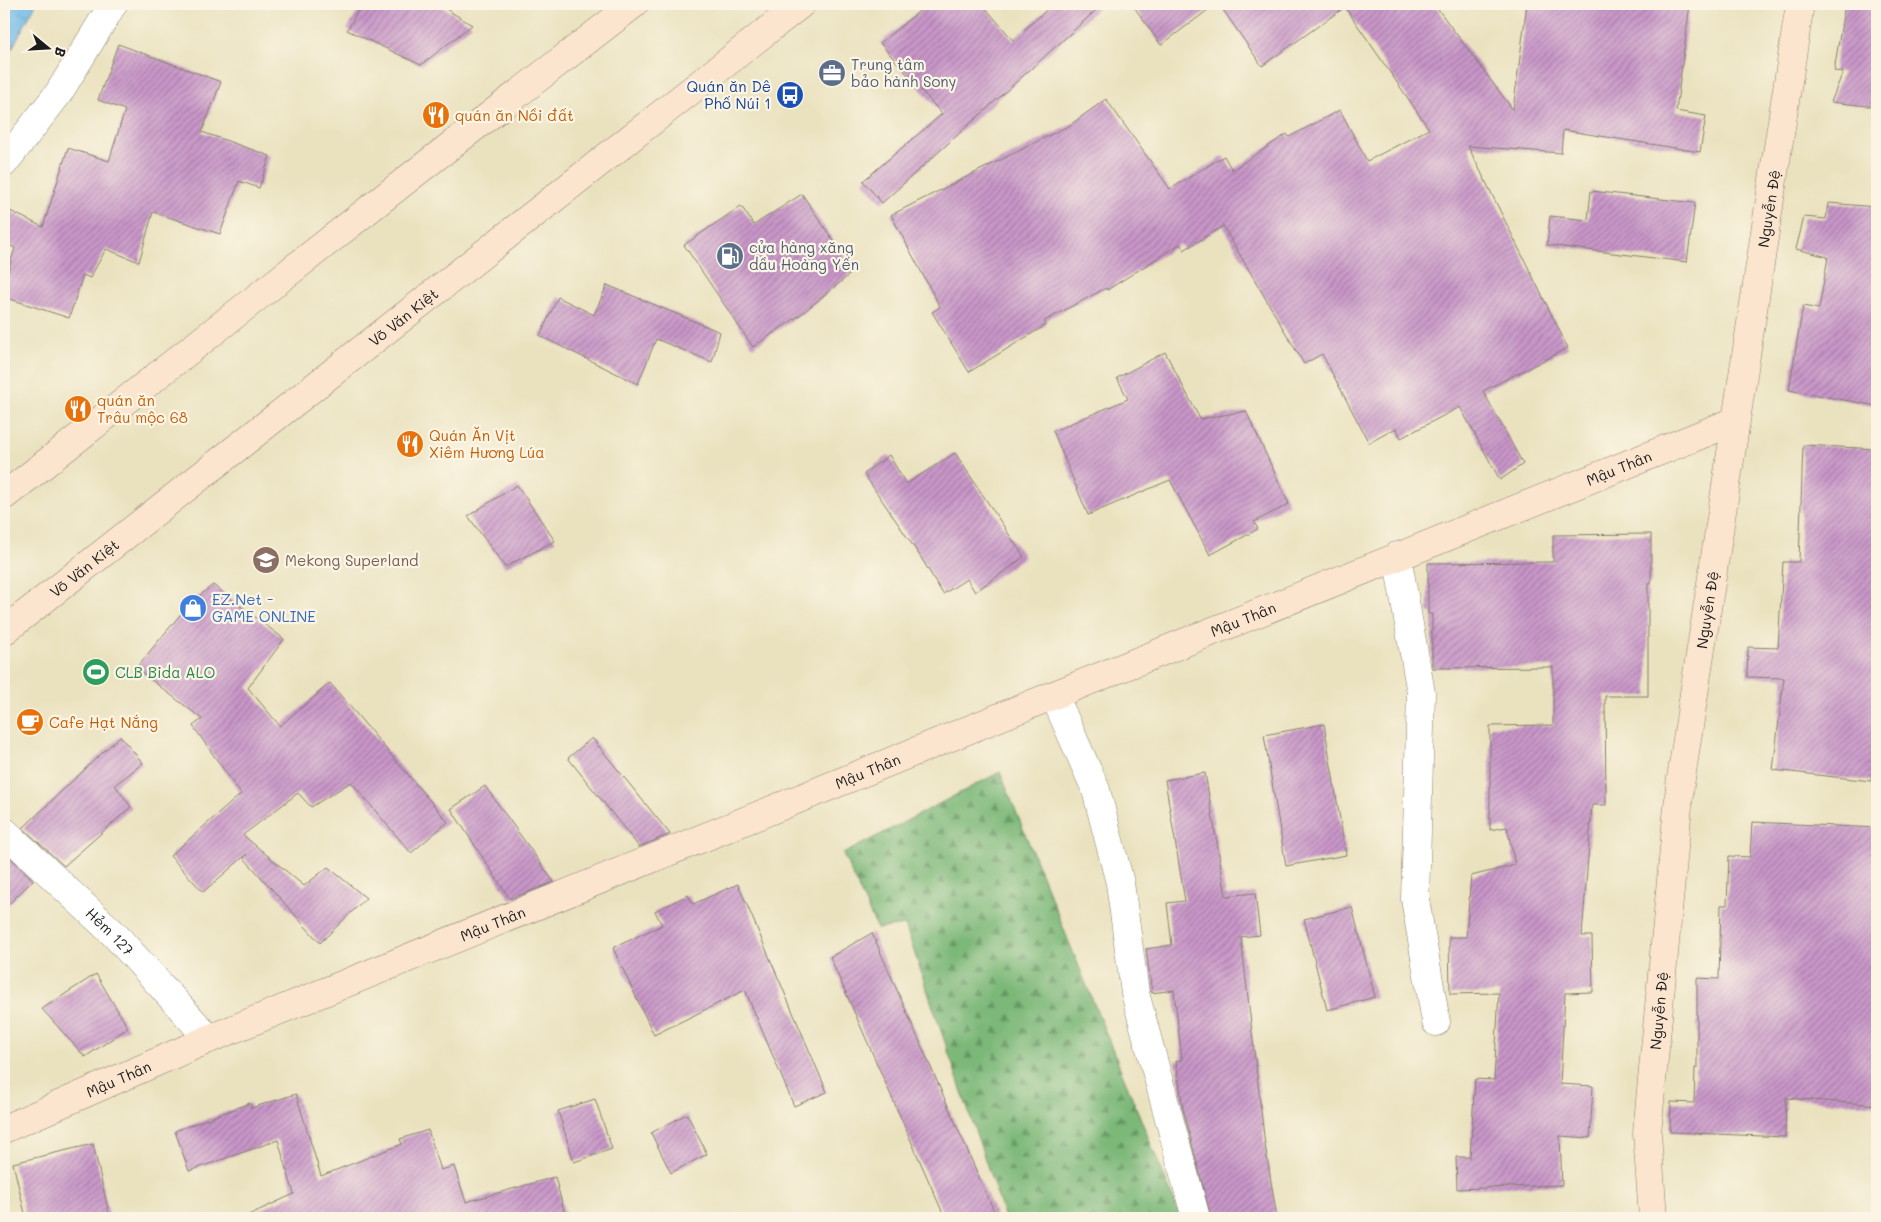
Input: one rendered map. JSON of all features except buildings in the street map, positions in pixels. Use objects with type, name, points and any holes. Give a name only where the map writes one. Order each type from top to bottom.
[{"type":"street","points":[[4,163],[58,94],[113,4]]},
{"type":"street","points":[[4,496],[406,180],[634,4]]},
{"type":"street","name":"Võ Văn Kiệt","points":[[4,630],[801,4]]},
{"type":"street","name":"Nguyễn Đệ","points":[[1653,1218],[1647,1133],[1680,785],[1800,4]]},
{"type":"street","name":"Mậu Thân","points":[[4,1129],[210,1039],[1397,556],[1735,421]]},
{"type":"street","points":[[1397,556],[1421,693],[1415,899],[1436,1022]]},
{"type":"street","points":[[1054,695],[1096,790],[1120,883],[1135,994],[1196,1218]]},
{"type":"street","name":"Hẻm 127","points":[[4,831],[115,935],[210,1039]]},
{"type":"green space","points":[[1000,772],[1181,1218],[1005,1218],[905,925],[877,929],[843,854]]},
{"type":"water","points":[[4,4],[36,4],[4,63]]},
{"type":"place","name":"Trung tâm bảo hành Sony","points":[[832,73]]},
{"type":"place","name":"Quán ăn Dê Phố Núi 1","points":[[790,95]]},
{"type":"place","name":"quán ăn Nồi đất","points":[[436,115]]},
{"type":"place","name":"cửa hàng xăng dầu Hoàng Yến","points":[[730,256]]},
{"type":"place","name":"quán ăn Trâu mộc 68","points":[[78,409]]},
{"type":"place","name":"Quán Ăn Vịt Xiêm Hương Lúa","points":[[410,444]]},
{"type":"place","name":"Mekong Superland","points":[[266,560]]},
{"type":"place","name":"EZ.Net - GAME ONLINE","points":[[193,608]]},
{"type":"place","name":"CLB Bida ALO","points":[[96,672]]},
{"type":"place","name":"Cafe Hạt Nắng","points":[[30,722]]}]
